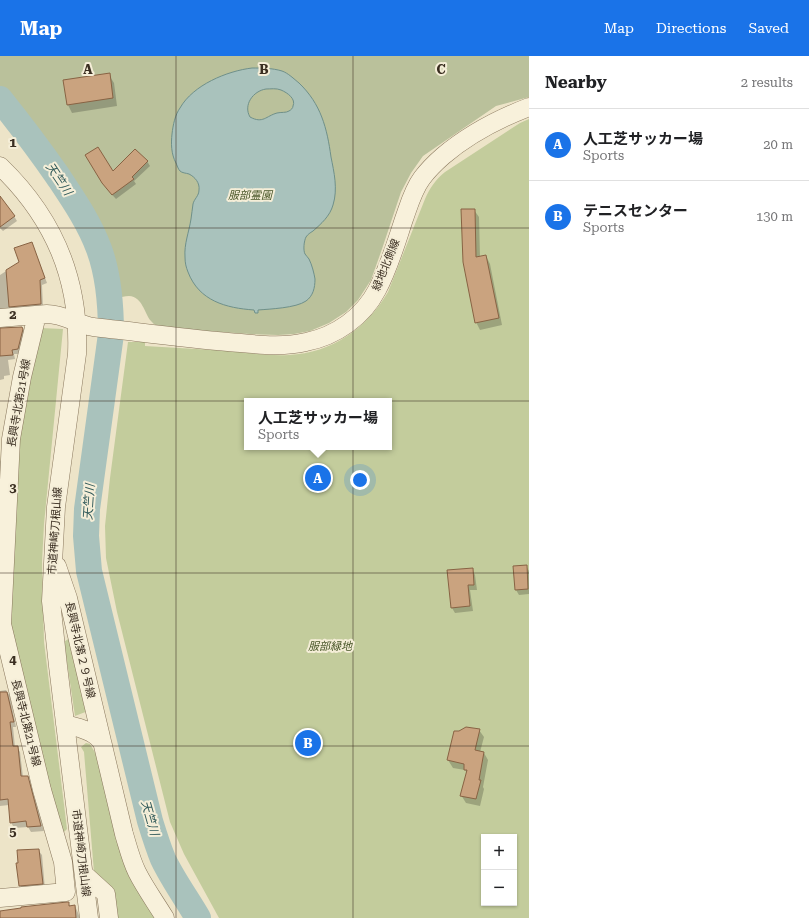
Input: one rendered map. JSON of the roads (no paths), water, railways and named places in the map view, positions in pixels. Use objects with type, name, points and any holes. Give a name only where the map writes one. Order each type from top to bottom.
[{"type":"street","name":"緑地北側線","points":[[0,318],[53,314],[85,324],[129,331],[210,340],[280,345],[305,343],[316,340],[337,331],[352,321],[372,298],[387,268],[418,183],[425,174],[436,162],[453,148],[485,127],[508,115],[529,107]]},
{"type":"street","name":"市道神崎刀根山線","points":[[0,166],[21,188],[45,220],[61,254],[70,281],[75,303],[85,324],[77,354],[58,484],[51,601],[89,918]]},
{"type":"street","name":"長興寺北第21号線","points":[[0,898],[66,892],[63,862],[7,678],[2,624],[5,440],[37,315]]},
{"type":"street","name":"長興寺北第２９号線","points":[[54,557],[68,598],[130,854],[137,872],[166,918]]},
{"type":"street","points":[[65,724],[95,735],[103,745]]},
{"type":"street","points":[[84,874],[106,894],[109,918]]},
{"type":"water","points":[[263,68],[282,71],[293,78],[307,91],[318,108],[325,126],[335,181],[335,193],[330,213],[322,223],[306,237],[305,241],[304,252],[309,259],[315,279],[312,294],[302,303],[283,308],[258,310],[258,313],[255,313],[254,310],[224,305],[215,301],[199,290],[193,282],[186,267],[185,252],[193,204],[199,192],[199,187],[197,180],[189,174],[179,170],[172,152],[172,131],[178,111],[186,100],[193,92],[212,80],[232,72]],"holes":[[[279,89],[284,91],[289,95],[294,103],[288,112],[273,114],[261,120],[254,119],[250,117],[248,112],[250,99],[261,90]]]},
{"type":"waterway","name":"天竺川","points":[[0,99],[57,175],[80,211],[95,239],[105,270],[110,301],[111,334],[87,509],[86,536],[89,571],[153,831],[167,867],[198,918]]},
{"type":"place","name":"人工芝サッカー場","points":[[318,478]]},
{"type":"place","name":"テニスセンター","points":[[308,743]]},
{"type":"park label","name":"服部霊園","points":[[250,195]]},
{"type":"park label","name":"服部緑地","points":[[330,646]]}]
